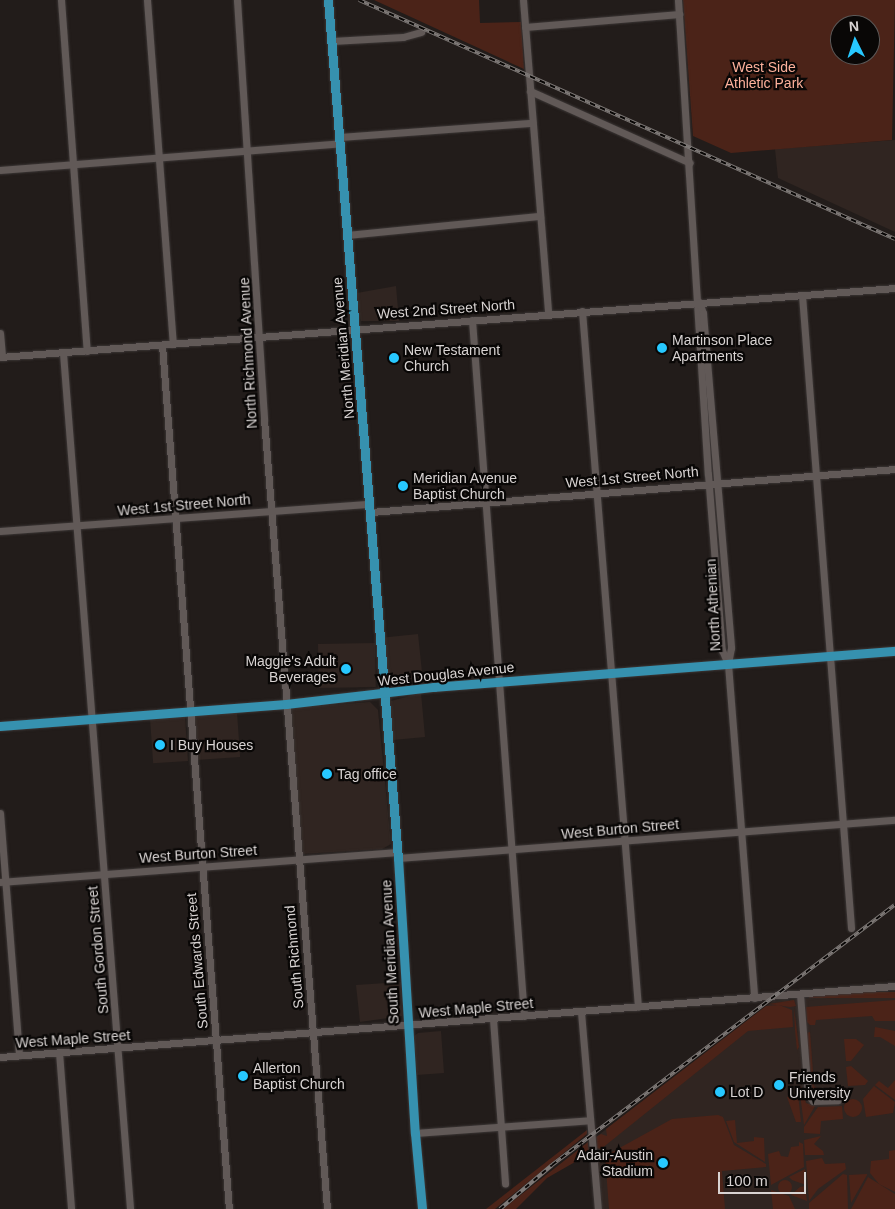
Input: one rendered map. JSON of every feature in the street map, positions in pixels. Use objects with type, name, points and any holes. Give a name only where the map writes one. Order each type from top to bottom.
[{"type":"main road","name":"North Meridian Avenue","points":[[328,0],[371,508],[384,694]]},
{"type":"main road","name":"West Douglas Avenue","points":[[0,726],[286,704],[498,682],[895,651]]},
{"type":"main road","name":"South Meridian Avenue","points":[[384,694],[398,855],[415,1132],[422,1209]]},
{"type":"street","points":[[61,0],[87,351]]},
{"type":"street","points":[[147,0],[173,344]]},
{"type":"street","name":"North Richmond Avenue","points":[[237,0],[286,704]]},
{"type":"street","points":[[523,0],[548,314]]},
{"type":"street","points":[[678,0],[699,302]]},
{"type":"street","points":[[525,27],[679,14]]},
{"type":"street","points":[[332,41],[403,37],[421,32]]},
{"type":"street","points":[[530,91],[690,163]]},
{"type":"street","points":[[0,170],[248,151],[340,140],[532,123]]},
{"type":"street","points":[[348,235],[540,216]]},
{"type":"street","name":"West 2nd Street North","points":[[1,357],[895,288]]},
{"type":"street","points":[[802,295],[851,928]]},
{"type":"street","name":"North Athenian","points":[[699,302],[703,313],[731,648],[728,664]]},
{"type":"street","name":"North Athenian","points":[[699,302],[696,313],[722,650],[728,664]]},
{"type":"street","points":[[582,311],[638,1007]]},
{"type":"street","points":[[472,320],[484,502],[524,1016]]},
{"type":"street","points":[[0,333],[1,357]]},
{"type":"street","name":"South Edwards Street","points":[[162,345],[188,711],[229,1209]]},
{"type":"street","name":"South Gordon Street","points":[[63,353],[130,1209]]},
{"type":"street","name":"West 1st Street North","points":[[0,531],[272,511],[484,502],[895,469]]},
{"type":"street","points":[[728,664],[754,998]]},
{"type":"street","name":"South Richmond","points":[[286,704],[327,1209]]},
{"type":"street","points":[[0,813],[3,882],[19,1055]]},
{"type":"street","name":"West Burton Street","points":[[3,882],[299,859],[511,850],[895,820]]},
{"type":"street","name":"West Maple Street","points":[[0,1057],[409,1027],[895,986]]},
{"type":"street","points":[[800,994],[808,1095],[812,1101],[838,1100]]},
{"type":"street","points":[[581,1012],[598,1209]]},
{"type":"street","points":[[493,1019],[505,1184]]},
{"type":"street","points":[[59,1052],[71,1209]]},
{"type":"street","points":[[415,1132],[590,1120]]},
{"type":"shaded area","points":[[895,140],[895,232],[778,178],[775,149]]},
{"type":"shaded area","points":[[396,286],[399,321],[361,321],[357,293]]},
{"type":"shaded area","points":[[418,634],[423,682],[389,685],[384,638]]},
{"type":"shaded area","points":[[375,643],[376,687],[319,688],[318,644]]},
{"type":"shaded area","points":[[421,693],[425,737],[393,740],[391,701]]},
{"type":"shaded area","points":[[370,702],[378,710],[391,844],[382,849],[302,854],[290,711],[293,708]]},
{"type":"shaded area","points":[[237,712],[240,757],[196,760],[193,715]]},
{"type":"shaded area","points":[[185,717],[188,761],[153,763],[150,719]]},
{"type":"shaded area","points":[[401,982],[402,1016],[360,1022],[356,985]]},
{"type":"shaded area","name":"Friends University","points":[[895,992],[895,1209],[601,1209],[596,1137],[773,1001]]},
{"type":"shaded area","points":[[441,1031],[444,1073],[417,1075],[414,1036],[418,1033]]},
{"type":"green space","points":[[374,0],[479,0],[480,23],[521,22],[524,69]]},
{"type":"green space","name":"West Side Athletic Park","points":[[683,0],[895,0],[892,140],[731,153],[693,136]]},
{"type":"green space","points":[[809,992],[895,992],[895,998],[809,998]]},
{"type":"green space","points":[[794,1000],[796,1006],[769,1004]]},
{"type":"green space","points":[[895,1000],[895,1021],[875,1021],[872,1016],[816,1020],[815,1025],[810,1025],[807,1022],[806,1007]]},
{"type":"green space","points":[[779,1005],[792,1010],[793,1027],[748,1031],[601,1149],[597,1148],[596,1137],[601,1134],[607,1136],[606,1129],[766,1006]]},
{"type":"green space","points":[[794,1008],[799,1047],[797,1050],[795,1030]]},
{"type":"green space","points":[[875,1027],[895,1031],[895,1046],[880,1037],[874,1037]]},
{"type":"green space","points":[[810,1032],[814,1086],[821,1091],[820,1097],[814,1098],[811,1096],[806,1033]]},
{"type":"green space","points":[[844,1039],[856,1039],[864,1045],[851,1061],[846,1061]]},
{"type":"green space","points":[[851,1066],[868,1081],[865,1085],[848,1086],[846,1067]]},
{"type":"green space","points":[[895,1080],[895,1100],[875,1085],[879,1081],[888,1088]]},
{"type":"green space","points":[[799,1086],[802,1088],[806,1103],[815,1106],[804,1125]]},
{"type":"green space","points":[[874,1086],[895,1102],[893,1113],[866,1117],[863,1099]]},
{"type":"green space","points":[[798,1094],[801,1122],[796,1122],[787,1097]]},
{"type":"green space","points":[[849,1099],[857,1099],[862,1104],[860,1115],[849,1117],[844,1112],[844,1104]]},
{"type":"green space","points":[[842,1106],[843,1119],[821,1121],[820,1134],[804,1133],[804,1127],[818,1107]]},
{"type":"green space","name":"Adair-Austin Stadium","points":[[718,1115],[723,1117],[734,1145],[766,1164],[766,1167],[722,1171],[725,1209],[609,1209],[605,1156],[672,1119]]},
{"type":"green space","points":[[735,1120],[737,1143],[754,1141],[754,1137],[764,1138],[765,1162],[734,1142],[726,1121]]},
{"type":"green space","points":[[587,1130],[587,1134],[495,1209],[486,1209]]},
{"type":"green space","points":[[821,1136],[814,1144],[823,1151],[824,1155],[805,1155],[804,1140]]},
{"type":"green space","points":[[588,1142],[589,1154],[547,1178],[516,1209],[503,1209]]},
{"type":"green space","points":[[799,1142],[803,1144],[804,1167],[771,1185],[768,1154],[779,1151],[781,1156],[788,1157],[791,1147],[799,1146]]},
{"type":"green space","points":[[895,1150],[895,1192],[879,1184],[870,1173],[871,1161],[889,1159],[889,1151]]},
{"type":"green space","points":[[822,1158],[825,1164],[845,1163],[846,1169],[818,1189],[809,1201],[806,1161]]},
{"type":"green space","points":[[805,1169],[806,1185],[789,1177]]},
{"type":"green space","points":[[843,1174],[847,1175],[848,1209],[809,1209],[809,1203]]},
{"type":"green space","points":[[849,1175],[867,1175],[851,1203]]},
{"type":"green space","points":[[868,1177],[895,1194],[895,1209],[851,1209]]},
{"type":"green space","points":[[782,1180],[788,1180],[792,1187],[788,1194],[782,1194],[778,1190],[778,1184]]},
{"type":"green space","points":[[805,1186],[807,1201],[791,1195],[800,1187]]},
{"type":"green space","points":[[771,1190],[789,1196],[795,1209],[773,1209]]},
{"type":"railway","points":[[359,0],[895,239]]},
{"type":"railway","points":[[500,1209],[552,1165],[895,905]]},
{"type":"place","name":"Martinson Place Apartments","points":[[662,348]]},
{"type":"place","name":"New Testament Church","points":[[394,358]]},
{"type":"place","name":"Meridian Avenue Baptist Church","points":[[403,486]]},
{"type":"place","name":"Maggie's Adult Beverages","points":[[346,669]]},
{"type":"place","name":"I Buy Houses","points":[[160,745]]},
{"type":"place","name":"Tag office","points":[[327,774]]},
{"type":"place","name":"Allerton Baptist Church","points":[[243,1076]]},
{"type":"place","name":"Friends University","points":[[779,1085]]},
{"type":"place","name":"Lot D","points":[[720,1092]]},
{"type":"place","name":"Adair-Austin Stadium","points":[[663,1163]]}]
